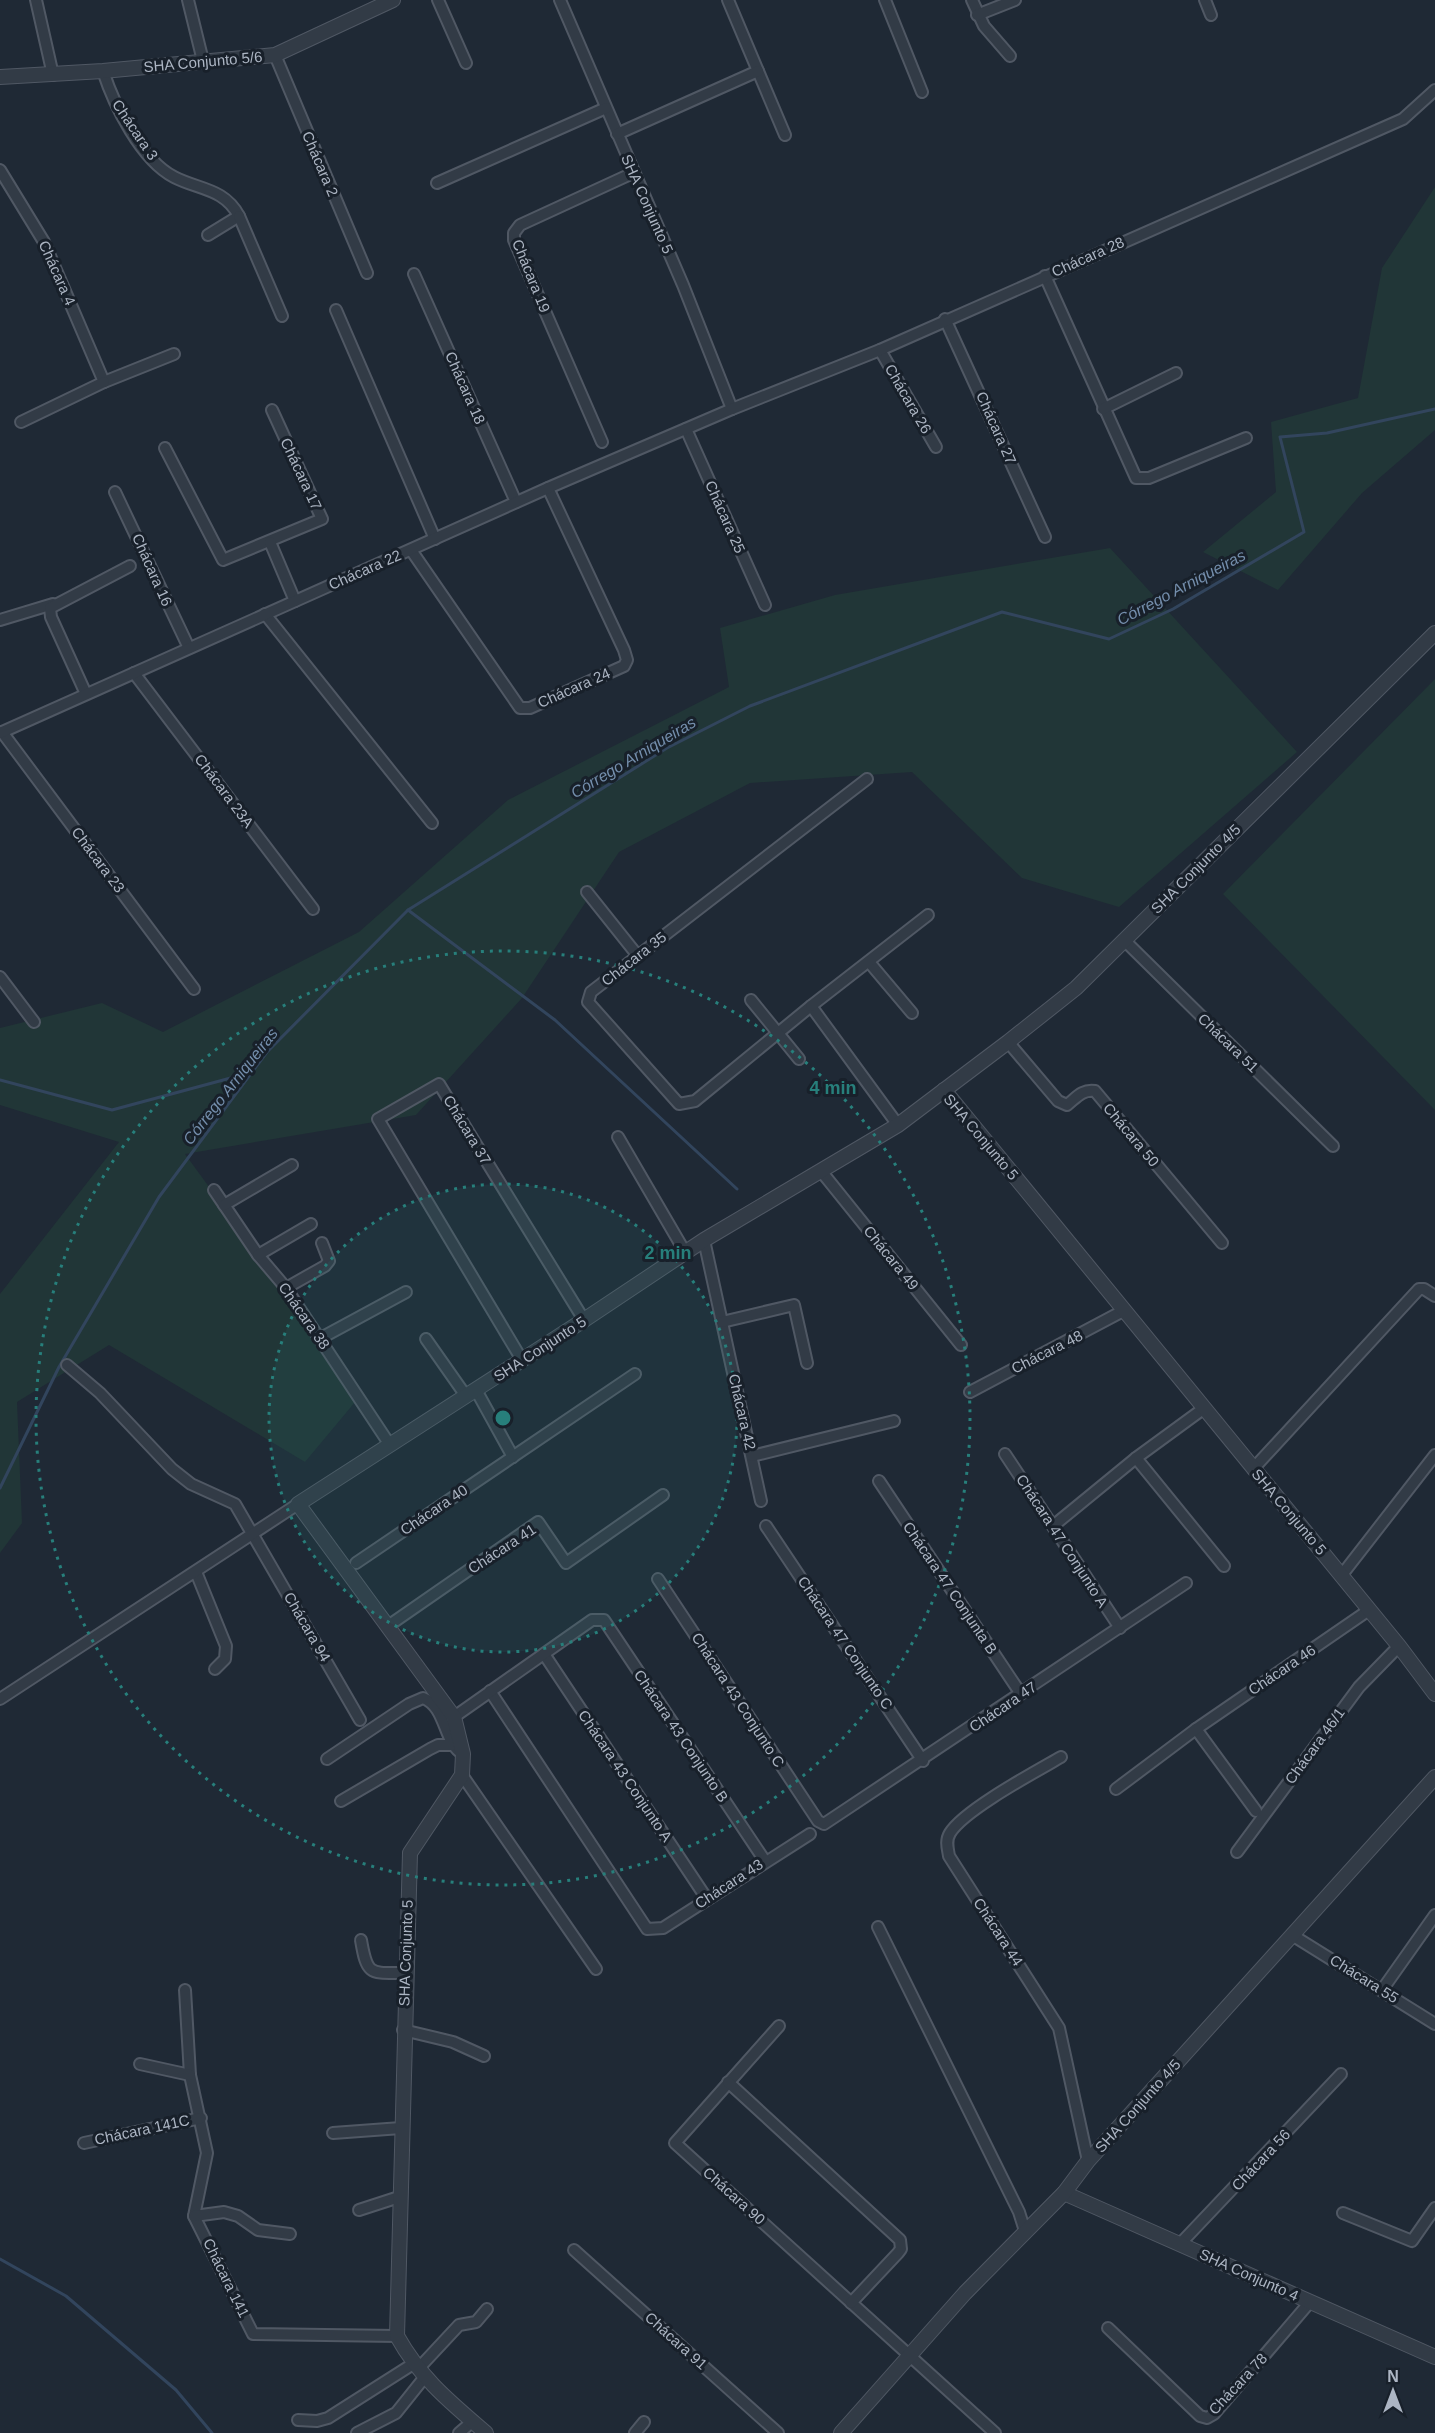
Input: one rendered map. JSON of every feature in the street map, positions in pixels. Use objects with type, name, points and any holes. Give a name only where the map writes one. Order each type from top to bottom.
[{"type":"street","points":[[36,0],[53,75]]},
{"type":"street","points":[[188,0],[203,61]]},
{"type":"street","name":"SHA Conjunto 5/6","points":[[0,77],[104,71],[275,55],[393,0]]},
{"type":"street","points":[[438,0],[466,63]]},
{"type":"street","name":"SHA Conjunto 5","points":[[560,0],[683,285],[732,409]]},
{"type":"street","points":[[728,0],[785,135]]},
{"type":"street","points":[[885,0],[922,92]]},
{"type":"street","points":[[972,0],[990,35],[1010,56]]},
{"type":"street","points":[[978,15],[1015,0]]},
{"type":"street","points":[[1205,0],[1211,15]]},
{"type":"street","name":"Chácara 2","points":[[275,55],[367,273]]},
{"type":"street","name":"Chácara 3","points":[[104,71],[122,116],[147,152],[174,177],[222,195],[239,216],[282,316]]},
{"type":"street","points":[[617,134],[758,71]]},
{"type":"street","name":"Chácara 28","points":[[732,409],[880,350],[1403,118],[1435,90]]},
{"type":"street","points":[[437,183],[606,108]]},
{"type":"street","name":"Chácara 4","points":[[0,170],[44,242],[104,382]]},
{"type":"street","name":"Chácara 19","points":[[602,442],[514,240],[514,233],[520,225],[633,173]]},
{"type":"street","points":[[208,235],[239,216]]},
{"type":"street","name":"Chácara 18","points":[[414,274],[516,502]]},
{"type":"street","points":[[1045,276],[1131,472],[1139,479],[1149,478],[1246,438]]},
{"type":"street","points":[[336,310],[435,539]]},
{"type":"street","name":"Chácara 27","points":[[945,320],[1045,537]]},
{"type":"street","name":"Chácara 26","points":[[880,350],[936,447]]},
{"type":"street","points":[[21,422],[104,382],[174,354]]},
{"type":"street","points":[[1103,409],[1176,373]]},
{"type":"street","name":"Chácara 22","points":[[1,732],[516,502],[732,409]]},
{"type":"street","name":"Chácara 17","points":[[165,448],[223,560],[322,519],[272,410]]},
{"type":"street","name":"Chácara 25","points":[[686,429],[765,605]]},
{"type":"street","name":"Chácara 24","points":[[411,550],[520,708],[530,708],[604,675],[626,664],[626,656],[548,488]]},
{"type":"street","name":"Chácara 16","points":[[115,492],[189,648]]},
{"type":"street","points":[[270,542],[295,601]]},
{"type":"street","points":[[1,618],[52,604],[130,566]]},
{"type":"street","points":[[52,604],[51,617],[86,694]]},
{"type":"street","points":[[265,614],[432,822]]},
{"type":"street","name":"SHA Conjunto 4/5","points":[[944,1090],[1063,1000],[1435,633]]},
{"type":"street","name":"Chácara 23A","points":[[134,673],[313,909]]},
{"type":"street","name":"Chácara 23","points":[[1,732],[194,989]]},
{"type":"street","name":"Chácara 35","points":[[867,779],[591,992],[588,1002],[679,1104],[695,1101],[777,1033],[928,915]]},
{"type":"street","points":[[587,892],[638,956]]},
{"type":"street","name":"Chácara 51","points":[[1124,940],[1333,1146]]},
{"type":"street","points":[[869,962],[912,1013]]},
{"type":"street","points":[[0,977],[34,1022]]},
{"type":"street","points":[[751,1000],[800,1059]]},
{"type":"street","points":[[811,1006],[898,1125]]},
{"type":"street","name":"Chácara 50","points":[[1008,1042],[1058,1101],[1067,1105],[1080,1094],[1095,1091],[1222,1243]]},
{"type":"street","name":"Chácara 37","points":[[522,1360],[378,1119],[439,1084],[584,1320]]},
{"type":"street","name":"SHA Conjunto 5","points":[[0,1699],[685,1252],[898,1125],[944,1090],[1399,1646],[1435,1694]]},
{"type":"street","points":[[618,1137],[685,1252]]},
{"type":"street","points":[[225,1205],[292,1165]]},
{"type":"street","name":"Chácara 49","points":[[821,1171],[961,1345]]},
{"type":"street","name":"Chácara 38","points":[[214,1190],[258,1255],[286,1288],[321,1338],[390,1445]]},
{"type":"street","points":[[258,1255],[311,1224]]},
{"type":"street","name":"Chácara 42","points":[[704,1240],[760,1502]]},
{"type":"street","points":[[286,1288],[326,1266],[329,1261],[322,1243]]},
{"type":"street","points":[[1253,1469],[1419,1289],[1424,1289],[1435,1296]]},
{"type":"street","points":[[321,1338],[406,1292]]},
{"type":"street","points":[[722,1322],[794,1305],[807,1363]]},
{"type":"street","name":"Chácara 48","points":[[969,1392],[1123,1311]]},
{"type":"street","points":[[426,1339],[471,1393],[513,1457]]},
{"type":"street","name":"Chácara 94","points":[[67,1365],[100,1393],[172,1468],[192,1484],[235,1504],[360,1720]]},
{"type":"street","name":"Chácara 40","points":[[356,1563],[635,1374]]},
{"type":"street","points":[[1053,1526],[1136,1458],[1203,1409]]},
{"type":"street","points":[[752,1456],[894,1421]]},
{"type":"street","name":"Chácara 47 Conjunto A","points":[[1005,1454],[1120,1628]]},
{"type":"street","points":[[1341,1576],[1435,1455]]},
{"type":"street","points":[[1136,1458],[1224,1566]]},
{"type":"street","name":"Chácara 47 Conjunta B","points":[[879,1481],[1021,1694]]},
{"type":"street","name":"Chácara 41","points":[[388,1626],[538,1522],[566,1563],[663,1495]]},
{"type":"street","points":[[298,1504],[454,1717],[462,1775],[596,1969]]},
{"type":"street","name":"Chácara 47 Conjunto C","points":[[766,1526],[923,1761]]},
{"type":"street","points":[[196,1572],[226,1646],[225,1659],[215,1669]]},
{"type":"street","name":"Chácara 43 Conjunto C","points":[[658,1579],[818,1821]]},
{"type":"street","name":"Chácara 47","points":[[818,1821],[828,1823],[1186,1583]]},
{"type":"street","name":"Chácara 46","points":[[1116,1789],[1196,1729],[1369,1610]]},
{"type":"street","name":"Chácara 43 Conjunto B","points":[[544,1654],[592,1620],[604,1620],[765,1861]]},
{"type":"street","name":"Chácara 46/1","points":[[1238,1852],[1359,1687],[1399,1646]]},
{"type":"street","points":[[454,1717],[544,1654]]},
{"type":"street","name":"Chácara 43 Conjunto A","points":[[544,1654],[707,1899]]},
{"type":"street","name":"Chácara 43","points":[[490,1691],[647,1929],[663,1928],[810,1834]]},
{"type":"street","points":[[327,1759],[409,1704],[423,1698],[438,1711],[458,1750]]},
{"type":"street","points":[[1196,1729],[1256,1811]]},
{"type":"street","points":[[341,1801],[438,1745],[458,1750]]},
{"type":"street","name":"Chácara 44","points":[[1061,1757],[993,1798],[950,1832],[947,1844],[949,1856],[1059,2028],[1088,2161]]},
{"type":"street","name":"SHA Conjunto 5","points":[[397,2336],[410,1852],[462,1775]]},
{"type":"street","name":"SHA Conjunto 4/5","points":[[841,2433],[965,2293],[1064,2193],[1088,2161],[1435,1778]]},
{"type":"street","points":[[1382,1990],[1435,1915]]},
{"type":"street","points":[[878,1928],[1019,2212],[1025,2231]]},
{"type":"street","name":"Chácara 55","points":[[1292,1935],[1435,2024]]},
{"type":"street","points":[[361,1940],[366,1967],[372,1972],[405,1973]]},
{"type":"street","points":[[185,1990],[190,2075],[207,2153],[194,2216],[224,2212],[238,2216],[258,2230],[290,2234]]},
{"type":"street","name":"Chácara 90","points":[[779,2026],[675,2143],[995,2433]]},
{"type":"street","points":[[404,2030],[453,2042],[484,2056]]},
{"type":"street","points":[[140,2064],[190,2075]]},
{"type":"street","name":"Chácara 56","points":[[1180,2244],[1341,2074]]},
{"type":"street","points":[[728,2082],[900,2240],[901,2249],[851,2303]]},
{"type":"street","name":"Chácara 141C","points":[[84,2143],[201,2118]]},
{"type":"street","points":[[333,2133],[401,2128]]},
{"type":"street","name":"SHA Conjunto 4","points":[[1064,2193],[1435,2357]]},
{"type":"street","points":[[359,2210],[399,2197]]},
{"type":"street","points":[[1343,2212],[1412,2241],[1435,2208]]},
{"type":"street","name":"Chácara 141","points":[[194,2216],[253,2334],[397,2336]]},
{"type":"street","name":"Chácara 91","points":[[574,2250],[778,2433]]},
{"type":"street","name":"Chácara 78","points":[[1108,2328],[1200,2416],[1207,2418],[1214,2414],[1310,2302]]},
{"type":"street","points":[[357,2433],[396,2413],[418,2370],[459,2325],[476,2322],[487,2309]]},
{"type":"street","points":[[397,2336],[418,2370],[486,2433]]},
{"type":"street","points":[[298,2420],[317,2421],[328,2418],[418,2370]]},
{"type":"street","points":[[459,2433],[473,2421]]},
{"type":"street","points":[[635,2433],[644,2422]]},
{"type":"green space","points":[[1435,187],[1435,430],[1362,493],[1278,590],[1203,552],[1276,492],[1271,422],[1358,398],[1382,268]]},
{"type":"green space","points":[[1110,548],[1297,752],[1119,907],[1022,878],[912,772],[750,783],[619,852],[522,998],[416,1115],[185,1154],[361,1395],[305,1462],[109,1345],[17,1402],[22,1523],[0,1553],[0,1294],[119,1142],[0,1105],[0,1028],[102,1003],[163,1032],[359,932],[508,800],[729,687],[720,628],[835,595]]},
{"type":"green space","points":[[1435,679],[1435,1110],[1223,894]]},
{"type":"waterway","name":"Córrego Arniqueiras","points":[[0,1488],[59,1367],[159,1197],[267,1052],[408,910],[667,748],[750,706],[1002,612],[1109,639],[1173,609],[1304,532],[1280,437],[1327,433],[1435,409]]},
{"type":"waterway","points":[[408,910],[555,1020],[737,1189]]},
{"type":"waterway","points":[[0,1080],[112,1110],[253,1072]]},
{"type":"waterway","points":[[0,2259],[66,2296],[176,2390],[212,2433]]}]
